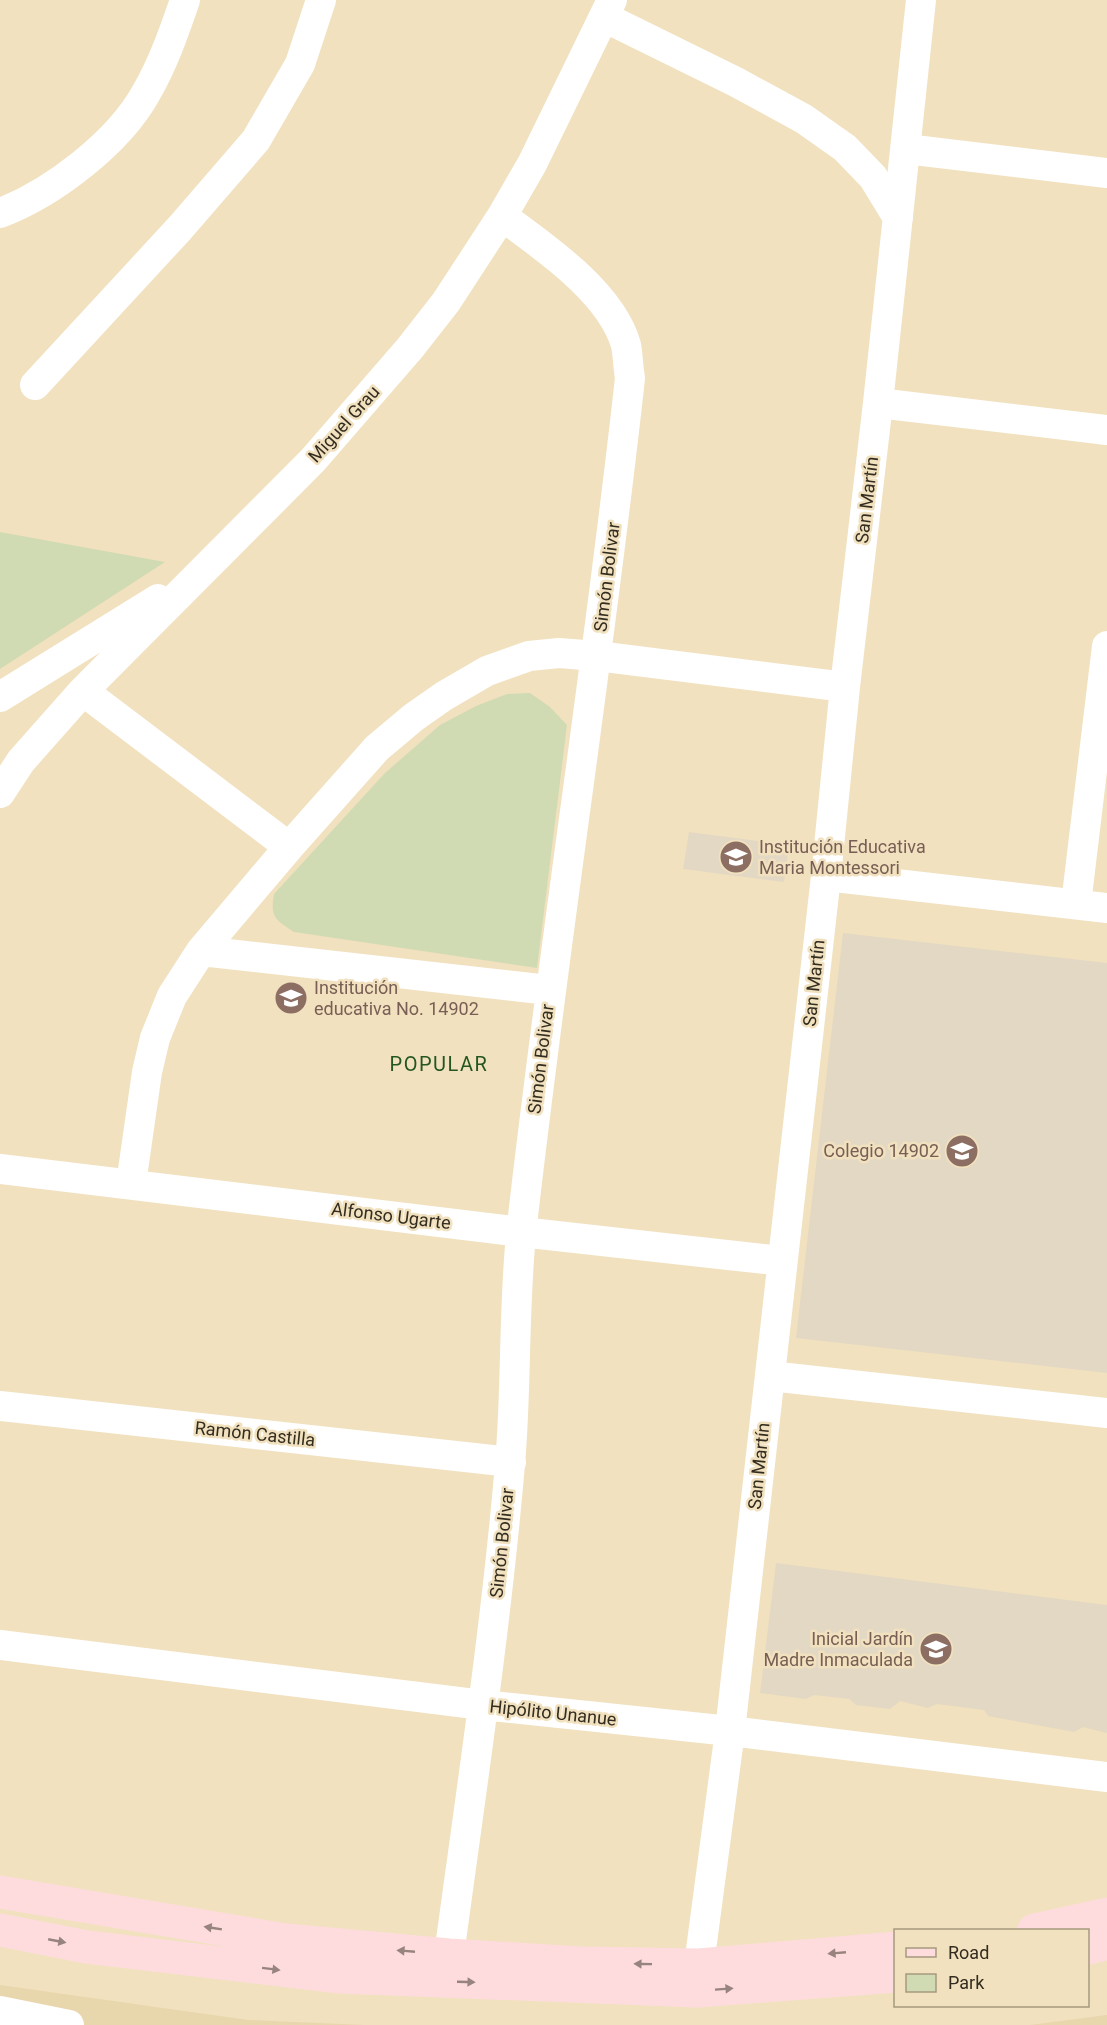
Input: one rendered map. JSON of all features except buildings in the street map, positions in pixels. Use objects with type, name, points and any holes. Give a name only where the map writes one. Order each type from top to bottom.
[{"type":"main road","points":[[0,1892],[286,1940],[449,1955],[581,1963],[699,1965],[894,1948]]},
{"type":"main road","points":[[1039,1929],[1107,1914]]},
{"type":"main road","points":[[0,1929],[87,1947],[340,1977],[697,1991],[894,1976]]},
{"type":"main road","points":[[1089,1948],[1107,1944]]},
{"type":"street","points":[[0,213],[58,182],[89,159],[124,123],[146,95],[165,55],[184,0]]},
{"type":"street","points":[[34,385],[180,228],[256,140],[300,64],[321,0]]},
{"type":"street","name":"San Martín","points":[[699,1965],[730,1731],[921,0]]},
{"type":"street","points":[[608,9],[804,119],[845,148],[873,177],[898,218]]},
{"type":"street","name":"Miguel Grau","points":[[0,793],[21,761],[83,691],[313,460],[388,374],[446,302],[502,216],[532,164],[608,9]]},
{"type":"street","points":[[906,149],[1107,173]]},
{"type":"street","name":"Simón Bolivar","points":[[449,1955],[483,1705],[511,1462],[521,1232],[549,990],[597,656],[630,378],[626,345],[615,321],[592,290],[565,264],[502,216]]},
{"type":"street","points":[[878,403],[1107,430]]},
{"type":"street","points":[[0,697],[200,573]]},
{"type":"street","points":[[1076,904],[1107,646]]},
{"type":"street","points":[[130,1184],[147,1072],[155,1038],[172,996],[201,951],[377,748],[414,717],[444,696],[487,671],[529,656],[559,653],[845,687]]},
{"type":"street","points":[[83,691],[289,847]]},
{"type":"street","points":[[826,876],[1107,908]]},
{"type":"street","points":[[201,951],[549,990]]},
{"type":"street","name":"Alfonso Ugarte","points":[[0,1169],[782,1261]]},
{"type":"street","points":[[770,1376],[1107,1413]]},
{"type":"street","name":"Ramón Castilla","points":[[0,1406],[511,1462]]},
{"type":"street","name":"Hipólito Unanue","points":[[0,1645],[483,1705],[730,1731],[1107,1778]]},
{"type":"street","points":[[0,2011],[69,2025]]},
{"type":"shaded area","name":"Institución Educativa Maria Montessori","points":[[689,832],[789,845],[784,882],[683,869]]},
{"type":"shaded area","name":"Colegio 14902","points":[[843,933],[1107,963],[1107,1373],[796,1338]]},
{"type":"shaded area","name":"Inicial Jardín Madre Inmaculada","points":[[776,1563],[1107,1605],[1107,1733],[1083,1727],[1074,1732],[988,1716],[984,1710],[937,1704],[928,1708],[900,1701],[890,1709],[856,1705],[849,1699],[814,1695],[806,1699],[760,1693]]},
{"type":"shaded area","points":[[0,1985],[248,2020],[365,2025],[0,2025]]},
{"type":"shaded area","points":[[1107,2015],[1107,2025],[1030,2025]]},
{"type":"green space","points":[[0,532],[165,562],[0,669]]},
{"type":"green space","points":[[530,693],[550,707],[567,725],[537,968],[294,932],[278,921],[273,908],[274,894],[385,773],[440,725],[476,706],[507,694]]},
{"type":"place","name":"Institución Educativa Maria Montessori","points":[[736,857]]},
{"type":"place","name":"Institución educativa No. 14902","points":[[291,998]]},
{"type":"place","name":"Colegio 14902","points":[[962,1151]]},
{"type":"place","name":"Inicial Jardín Madre Inmaculada","points":[[936,1649]]},
{"type":"district","name":"POPULAR","points":[[439,1064]]}]
